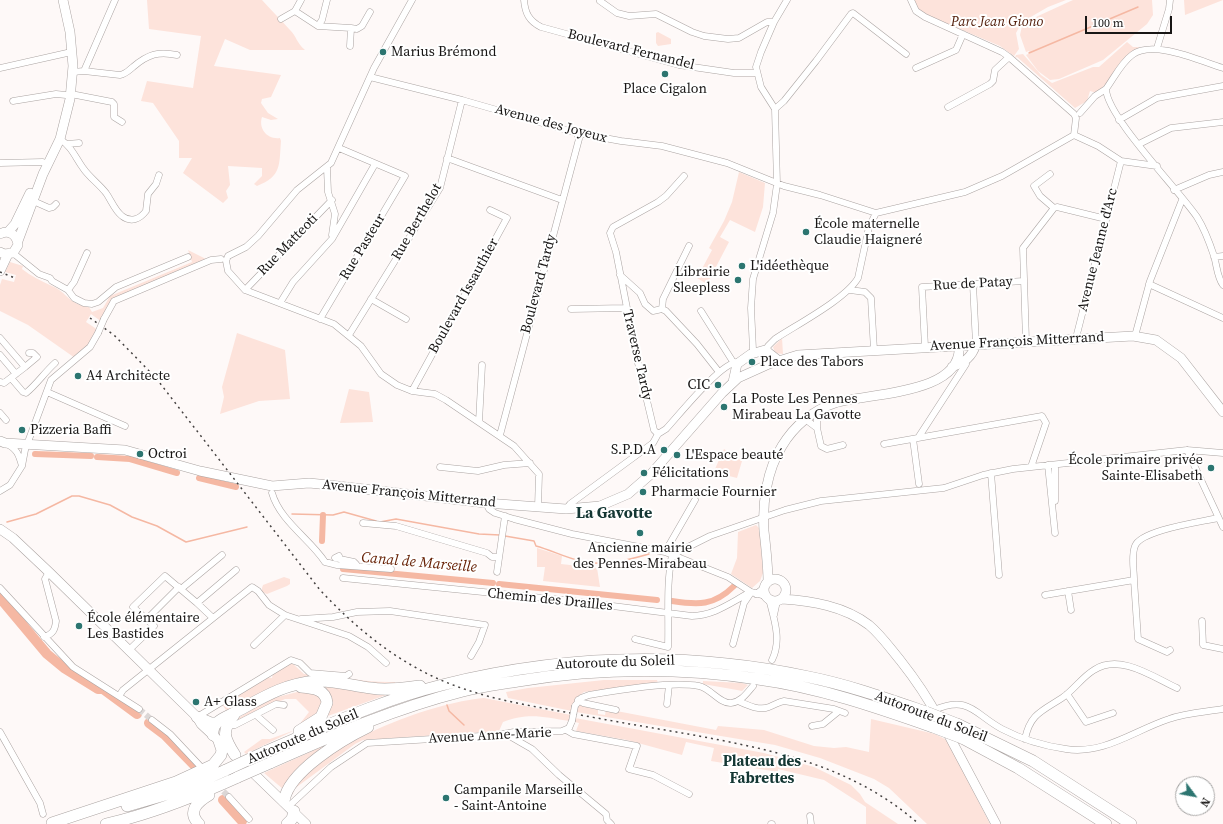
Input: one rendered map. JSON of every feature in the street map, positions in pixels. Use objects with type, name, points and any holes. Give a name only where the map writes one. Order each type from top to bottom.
[{"type":"highway","name":"Autoroute du Soleil","points":[[46,820],[100,813],[182,790],[266,751],[368,709],[419,692],[459,681],[555,664],[632,659],[696,661],[761,668],[809,677],[930,711],[1034,762],[1131,824]]},
{"type":"highway","name":"Autoroute du Soleil","points":[[106,824],[125,820],[181,801],[356,725],[444,696],[465,690],[573,673],[634,670],[709,673],[759,679],[807,688],[856,701],[962,738],[1018,768],[1106,824]]},
{"type":"highway","points":[[46,820],[176,782],[213,765],[221,755],[222,750],[212,731],[236,712],[266,695],[290,687],[323,681],[372,689],[389,689],[459,681]]},
{"type":"highway","points":[[266,751],[312,723],[320,717],[326,708],[325,695],[318,690],[290,687]]},
{"type":"highway","points":[[287,824],[292,820],[286,792],[294,780],[341,742],[374,725],[444,696]]},
{"type":"highway","points":[[197,717],[211,723],[221,723]]},
{"type":"highway","points":[[221,723],[226,740],[235,755]]},
{"type":"highway","points":[[199,824],[193,814],[198,803],[238,777]]},
{"type":"main road","points":[[45,164],[64,142],[68,94],[68,52],[65,32],[56,0]]},
{"type":"main road","points":[[0,270],[7,253],[16,249],[30,200],[58,129],[68,94],[73,72],[70,32],[63,0]]},
{"type":"main road","points":[[3,233],[15,224],[30,200]]},
{"type":"main road","points":[[3,233],[12,233],[18,241]]},
{"type":"main road","name":"Avenue François Mitterrand","points":[[2,442],[125,450],[200,471],[272,486],[309,483],[486,503],[566,509],[600,506],[618,499],[635,489],[651,474],[733,382],[735,367],[769,364],[798,355],[1076,338],[1136,336],[1156,340],[1181,358],[1223,412]]},
{"type":"main road","points":[[772,592],[763,518],[769,477],[781,446],[793,430],[811,415],[826,407],[846,400],[888,395],[923,386],[974,351],[976,344]]},
{"type":"main road","points":[[959,345],[962,359]]},
{"type":"main road","points":[[735,367],[751,354],[762,350],[769,353],[779,361]]},
{"type":"main road","points":[[769,353],[771,360],[769,364]]},
{"type":"main road","points":[[775,462],[797,434],[813,420],[859,399]]},
{"type":"main road","points":[[813,420],[811,418],[826,407]]},
{"type":"main road","points":[[0,434],[24,444]]},
{"type":"main road","points":[[0,529],[13,538],[49,572],[197,717],[201,724],[235,755],[268,789],[275,793],[289,806],[306,824]]},
{"type":"main road","points":[[772,592],[781,581],[786,588],[797,596],[808,601]]},
{"type":"main road","points":[[772,592],[838,609],[869,626],[924,692],[930,711],[996,824]]},
{"type":"street","points":[[84,71],[115,0]]},
{"type":"street","points":[[281,19],[295,12],[301,0]]},
{"type":"street","points":[[318,26],[322,20],[327,0]]},
{"type":"street","points":[[412,0],[370,77],[339,148],[327,168],[308,180],[297,190],[258,236],[246,247],[228,256],[226,261],[228,271],[245,290],[257,296],[280,303],[334,324],[361,346],[381,374],[398,385],[412,391],[434,394],[500,435],[514,446],[539,474],[538,507]]},
{"type":"street","name":"Boulevard Fernandel","points":[[524,0],[528,18],[540,27],[679,65],[734,73],[757,73]]},
{"type":"street","points":[[751,354],[753,350],[751,308],[753,279],[773,213],[777,184],[775,109],[761,87],[757,73],[758,60],[774,22],[787,0]]},
{"type":"street","points":[[911,0],[916,11],[925,17],[1002,52],[1009,57],[1074,114],[1076,118],[1074,135]]},
{"type":"street","points":[[1157,48],[1169,9],[1170,0]]},
{"type":"street","points":[[600,2],[617,13],[629,16],[656,14],[692,32],[704,36],[728,39],[739,38],[767,22],[774,22]]},
{"type":"street","points":[[295,12],[318,26],[357,29],[362,26],[370,12]]},
{"type":"street","points":[[775,109],[784,101],[853,13],[906,54]]},
{"type":"street","points":[[350,46],[351,28]]},
{"type":"street","points":[[916,68],[956,50],[963,34]]},
{"type":"street","points":[[1080,113],[1095,96],[1106,89],[1127,60],[1133,54],[1143,49],[1157,48],[1223,68]]},
{"type":"street","points":[[0,68],[68,52]]},
{"type":"street","points":[[73,72],[84,71],[120,75],[126,74],[150,55],[162,52],[177,55]]},
{"type":"street","points":[[948,108],[990,84],[993,81],[995,70],[1009,57]]},
{"type":"street","name":"Avenue des Joyeux","points":[[370,77],[462,100],[577,133],[621,141],[662,146],[727,163],[777,184],[820,194],[876,213]]},
{"type":"street","points":[[1119,120],[1157,98],[1223,86]]},
{"type":"street","points":[[1106,89],[1108,98],[1119,120],[1197,218],[1214,257],[1220,281],[1223,285]]},
{"type":"street","points":[[13,102],[56,94],[68,94],[112,102],[114,107],[114,117],[122,122]]},
{"type":"street","name":"Rue Berthelot","points":[[349,335],[440,188],[462,100]]},
{"type":"street","points":[[1139,144],[1171,128],[1223,122]]},
{"type":"street","name":"Boulevard Tardy","points":[[500,435],[579,139],[577,133]]},
{"type":"street","points":[[1074,135],[1098,146],[1121,161],[1156,166]]},
{"type":"street","points":[[769,353],[768,346],[775,339],[850,290],[858,278],[869,227],[876,213],[952,196],[976,188],[1002,176],[1074,135]]},
{"type":"street","points":[[64,142],[79,143]]},
{"type":"street","points":[[64,142],[82,168],[106,193],[120,215],[128,219],[136,219],[146,211],[148,194],[156,184],[159,175]]},
{"type":"street","points":[[280,303],[293,282],[332,239],[375,164],[339,148]]},
{"type":"street","points":[[447,158],[562,200]]},
{"type":"street","name":"Avenue Jeanne d'Arc","points":[[1076,338],[1121,161]]},
{"type":"street","points":[[0,163],[45,164]]},
{"type":"street","name":"Rue Pasteur","points":[[320,319],[405,176],[375,164]]},
{"type":"street","points":[[327,168],[328,192],[332,200],[335,214],[332,239]]},
{"type":"street","points":[[1174,190],[1209,175],[1223,172]]},
{"type":"street","points":[[1050,174],[1034,186],[1040,196],[1054,208],[1057,207],[1106,219]]},
{"type":"street","name":"Traverse Tardy","points":[[658,434],[655,432],[652,422],[626,308],[616,252],[610,233],[611,229],[666,196],[684,176]]},
{"type":"street","points":[[30,200],[49,208],[56,204]]},
{"type":"street","name":"Rue Matteoti","points":[[245,290],[332,200]]},
{"type":"street","points":[[1136,336],[1149,284],[1182,200]]},
{"type":"street","points":[[1026,341],[1023,248],[1054,208]]},
{"type":"street","name":"Boulevard Issauthier","points":[[412,391],[507,218],[490,210]]},
{"type":"street","points":[[662,309],[663,299],[689,246]]},
{"type":"street","points":[[7,253],[39,274],[50,278],[52,281],[68,290],[74,298],[84,303],[92,304],[98,302],[116,287],[188,257]]},
{"type":"street","points":[[68,290],[74,282],[87,253]]},
{"type":"street","points":[[1214,257],[1223,256]]},
{"type":"street","points":[[0,491],[10,485],[22,466],[24,444],[53,378],[90,347],[114,301],[211,260],[221,259]]},
{"type":"street","points":[[620,275],[640,293],[645,304],[653,311],[662,309],[666,311],[697,344],[719,372]]},
{"type":"street","name":"Rue de Patay","points":[[925,347],[922,287],[1024,281]]},
{"type":"street","points":[[973,284],[976,344]]},
{"type":"street","points":[[1149,284],[1223,318]]},
{"type":"street","points":[[850,290],[865,292],[871,298],[874,350]]},
{"type":"street","points":[[371,299],[406,320]]},
{"type":"street","points":[[571,309],[626,308]]},
{"type":"street","points":[[566,509],[570,504],[652,443],[658,434],[666,429],[719,372],[735,367],[700,311]]},
{"type":"street","points":[[0,338],[24,367]]},
{"type":"street","points":[[0,382],[4,383],[36,357],[33,353],[29,353]]},
{"type":"street","points":[[0,355],[22,391],[26,393],[40,381],[44,374],[55,364]]},
{"type":"street","points":[[919,484],[915,438],[966,364],[962,359]]},
{"type":"street","points":[[479,422],[482,365]]},
{"type":"street","points":[[22,391],[36,380]]},
{"type":"street","points":[[47,392],[125,426]]},
{"type":"street","points":[[0,413],[6,420]]},
{"type":"street","points":[[884,444],[1042,416],[1046,423],[1033,467]]},
{"type":"street","points":[[813,420],[817,428],[821,446],[824,449],[843,446]]},
{"type":"street","points":[[1033,467],[1047,434]]},
{"type":"street","points":[[2,442],[15,449],[20,456],[22,466]]},
{"type":"street","points":[[672,555],[710,536],[763,518],[821,501],[944,488],[992,473],[1033,467],[1187,450],[1223,453]]},
{"type":"street","points":[[1187,450],[1223,527]]},
{"type":"street","points":[[440,467],[478,471],[504,465],[530,463]]},
{"type":"street","points":[[1052,465],[1058,526]]},
{"type":"street","points":[[1052,465],[1055,533]]},
{"type":"street","points":[[992,473],[999,575]]},
{"type":"street","points":[[272,493],[282,513],[316,548],[325,562],[337,565],[391,569]]},
{"type":"street","points":[[665,552],[695,500]]},
{"type":"street","points":[[486,503],[495,513],[572,534],[665,552],[728,577],[754,593],[744,603],[733,644]]},
{"type":"street","points":[[498,572],[505,516]]},
{"type":"street","points":[[1170,650],[1167,652],[1138,639],[1133,553],[1135,544],[1142,538],[1153,533],[1218,518]]},
{"type":"street","points":[[363,523],[396,526],[487,553],[492,557],[499,557]]},
{"type":"street","points":[[146,620],[180,588],[222,555]]},
{"type":"street","points":[[635,639],[668,647],[668,604],[672,555]]},
{"type":"street","points":[[339,556],[336,558],[354,562],[356,564],[354,566]]},
{"type":"street","points":[[198,602],[236,570]]},
{"type":"street","points":[[44,637],[52,633],[56,628],[56,621],[45,579],[49,572]]},
{"type":"street","points":[[129,650],[154,626],[133,607],[165,576],[198,602],[213,618]]},
{"type":"street","name":"Chemin des Drailles","points":[[342,578],[572,601],[692,616],[711,613],[754,593],[772,592]]},
{"type":"street","points":[[1045,595],[1134,580]]},
{"type":"street","points":[[119,696],[123,690],[252,587],[258,591],[269,605],[285,615],[344,634],[356,640],[386,663]]},
{"type":"street","points":[[0,588],[73,667],[139,709]]},
{"type":"street","points":[[1068,591],[1071,610]]},
{"type":"street","points":[[772,592],[777,641],[776,652],[772,660]]},
{"type":"street","points":[[299,619],[333,617],[357,612],[390,611],[484,625],[479,642],[471,656]]},
{"type":"street","points":[[254,645],[285,615]]},
{"type":"street","points":[[1202,621],[1203,645],[1223,649]]},
{"type":"street","points":[[197,717],[291,660],[300,663],[310,673],[346,676],[349,674]]},
{"type":"street","points":[[1025,738],[1027,728],[1033,716],[1067,694],[1095,669],[1109,664],[1125,665],[1177,688]]},
{"type":"street","points":[[667,704],[669,685]]},
{"type":"street","points":[[577,703],[589,695],[669,685],[699,686],[706,688],[727,702],[738,701],[749,706],[764,708],[784,701],[842,712],[823,724],[812,726]]},
{"type":"street","points":[[738,701],[753,686]]},
{"type":"street","points":[[1067,694],[1086,722],[1114,712]]},
{"type":"street","points":[[577,703],[616,710]]},
{"type":"street","name":"Avenue Anne-Marie","points":[[289,806],[331,767],[367,743],[566,730],[572,721],[577,703]]},
{"type":"street","points":[[221,723],[235,725],[276,704],[284,705]]},
{"type":"street","points":[[930,711],[948,704],[969,707],[1002,729],[1025,738],[1066,749],[1085,749],[1111,744],[1169,719],[1223,709]]},
{"type":"street","points":[[256,715],[273,730]]},
{"type":"street","points":[[152,720],[170,734],[201,767]]},
{"type":"street","points":[[566,730],[573,734],[637,746],[629,769],[653,775],[689,794]]},
{"type":"street","points":[[0,732],[40,803],[46,820]]},
{"type":"street","points":[[506,734],[532,749],[559,775],[601,810],[611,824]]},
{"type":"street","points":[[229,797],[248,820]]},
{"type":"street","points":[[810,816],[811,824]]},
{"type":"green space","points":[[147,0],[262,0],[292,33],[305,50],[250,50],[225,39],[214,66],[281,75],[271,97],[262,99],[261,103],[268,113],[278,119],[271,120],[262,117],[261,126],[265,133],[272,137],[280,138],[281,141],[278,169],[271,178],[257,186],[254,184],[262,176],[262,168],[228,166],[230,185],[226,191],[228,198],[223,203],[183,173],[192,158],[179,158],[179,141],[153,103],[141,101],[147,81],[193,88],[201,36],[149,29]]},
{"type":"green space","name":"Parc Jean Giono","points":[[914,0],[1066,0],[1048,7],[1022,22],[1016,33],[1019,49],[1014,56],[1000,46],[920,12]]},
{"type":"green space","points":[[1073,0],[1152,0],[1153,15],[1147,24],[1103,60],[1059,79],[1050,80],[1038,71],[1026,55],[1030,53],[1029,51],[1026,52],[1020,35],[1022,26],[1038,16]]},
{"type":"green space","points":[[1184,0],[1223,0],[1185,15]]},
{"type":"green space","points":[[658,32],[671,39],[671,44],[658,46],[656,43],[656,33]]},
{"type":"green space","points":[[1127,42],[1133,47],[1139,47],[1138,50],[1097,93],[1090,91],[1087,101],[1075,108],[1017,57],[1015,58],[1016,55],[1023,54],[1041,75],[1052,83],[1093,67],[1099,67]]},
{"type":"green space","points":[[739,172],[765,183],[763,207],[755,232],[730,220],[720,237],[729,242],[707,284],[697,278],[712,250],[709,248],[724,221],[732,202]]},
{"type":"green space","points":[[188,250],[208,260],[113,300],[102,322],[91,314],[86,322],[98,330],[90,345],[75,358],[28,325],[0,311],[0,285],[2,279],[14,282],[16,275],[5,272],[10,262],[23,266],[22,269],[29,274],[62,292],[72,301],[82,306],[89,307],[92,312],[103,308],[110,296],[192,262]]},
{"type":"green space","points":[[237,333],[285,350],[290,399],[259,401],[220,414],[224,397],[222,387]]},
{"type":"green space","points":[[782,338],[783,354],[775,353],[773,347]]},
{"type":"green space","points":[[349,389],[369,392],[373,422],[340,423]]},
{"type":"green space","points":[[724,449],[742,461],[737,478],[725,475],[715,469]]},
{"type":"green space","points":[[756,525],[760,529],[763,573],[760,581],[752,588],[731,574],[737,558],[738,532]]},
{"type":"green space","points":[[537,548],[562,556],[561,564],[597,568],[600,587],[543,581],[545,567],[537,567]]},
{"type":"green space","points":[[284,577],[290,579],[290,584],[267,594],[262,592],[263,585]]},
{"type":"green space","points":[[292,663],[304,674],[395,682],[396,685],[423,682],[397,686],[378,687],[323,678],[288,682],[239,704],[215,719],[226,710],[221,703],[266,677],[272,678],[273,673]]},
{"type":"green space","points":[[604,680],[657,680],[658,683],[584,692],[575,699],[572,711],[508,698],[506,692],[528,688]]},
{"type":"green space","points":[[703,681],[742,683],[748,685],[742,691],[703,684]]},
{"type":"green space","points":[[324,684],[386,695],[325,717],[329,693]]},
{"type":"green space","points":[[301,691],[313,691],[322,697],[323,710],[295,730],[309,712],[296,699],[285,699],[234,723],[233,721],[270,699]]},
{"type":"green space","points":[[484,698],[571,715],[570,721],[529,716],[503,722],[499,731],[363,740],[355,744],[294,789],[293,794],[290,794],[303,776],[323,759],[376,730],[406,717],[435,708],[462,701]]},
{"type":"green space","points":[[579,705],[598,710],[598,714],[605,715],[606,709],[716,730],[718,726],[764,730],[814,746],[834,748],[846,747],[869,752],[871,719],[935,734],[947,740],[990,824],[927,824],[889,788],[874,779],[820,758],[775,745],[576,712]]},
{"type":"green space","points":[[575,718],[764,753],[814,767],[851,785],[860,794],[865,802],[898,824],[866,824],[866,807],[824,780],[778,769],[778,772],[711,761],[714,748],[686,742],[682,755],[627,740],[576,731],[579,723],[575,722]]},
{"type":"green space","points":[[295,730],[246,754],[244,752],[262,739],[270,739]]},
{"type":"green space","points":[[343,737],[283,789],[264,773]]},
{"type":"waterway","points":[[1029,53],[1138,7]]},
{"type":"waterway","points":[[35,454],[91,456]]},
{"type":"waterway","points":[[97,457],[130,459],[177,473]]},
{"type":"waterway","points":[[199,478],[236,487]]},
{"type":"waterway","points":[[7,522],[36,514],[72,496],[79,496],[110,505],[132,517],[157,526],[186,542],[247,527]]},
{"type":"waterway","points":[[292,514],[333,515],[344,512],[376,521]]},
{"type":"waterway","points":[[322,541],[323,515]]},
{"type":"waterway","points":[[380,522],[396,519],[479,534],[500,535]]},
{"type":"waterway","points":[[505,536],[534,541],[536,546],[575,560],[589,563],[615,562],[649,554]]},
{"type":"waterway","name":"Canal de Marseille","points":[[343,569],[493,583]]},
{"type":"waterway","name":"Canal de Marseille","points":[[499,584],[657,600]]},
{"type":"waterway","name":"Canal de Marseille","points":[[672,601],[690,603],[712,601],[727,593],[734,586]]},
{"type":"waterway","points":[[0,598],[47,654],[64,668],[98,689],[103,689],[137,714]]},
{"type":"waterway","points":[[447,705],[449,711],[464,725]]},
{"type":"waterway","points":[[149,723],[165,735],[198,769]]},
{"type":"waterway","points":[[223,800],[242,821]]},
{"type":"tunnel","points":[[139,709],[152,720]]},
{"type":"tunnel","points":[[217,785],[229,797]]},
{"type":"railway","points":[[0,272],[15,278]]},
{"type":"railway","points":[[90,318],[114,335],[156,378],[320,590],[358,627],[386,649],[416,668],[448,683],[480,694],[531,706],[720,740],[781,754],[839,774],[866,787],[893,804],[919,824]]},
{"type":"place","name":"Marius Brémond","points":[[383,52]]},
{"type":"place","name":"Place Cigalon","points":[[665,74]]},
{"type":"place","name":"École maternelle Claudie Haigneré","points":[[806,232]]},
{"type":"place","name":"L'idéethèque","points":[[742,266]]},
{"type":"place","name":"Librairie Sleepless","points":[[738,280]]},
{"type":"place","name":"Place des Tabors","points":[[752,362]]},
{"type":"place","name":"A4 Architecte","points":[[78,376]]},
{"type":"place","name":"CIC","points":[[718,385]]},
{"type":"place","name":"La Poste Les Pennes Mirabeau La Gavotte","points":[[724,407]]},
{"type":"place","name":"Pizzeria Baffi","points":[[22,430]]},
{"type":"place","name":"S.P.D.A","points":[[664,450]]},
{"type":"place","name":"Octroi","points":[[140,454]]},
{"type":"place","name":"L'Espace beauté","points":[[677,455]]},
{"type":"place","name":"École primaire privée Sainte-Elisabeth","points":[[1211,468]]},
{"type":"place","name":"Félicitations","points":[[644,473]]},
{"type":"place","name":"Pharmacie Fournier","points":[[643,492]]},
{"type":"place","name":"Ancienne mairie des Pennes-Mirabeau","points":[[640,533]]},
{"type":"place","name":"École élémentaire Les Bastides","points":[[79,626]]},
{"type":"place","name":"A+ Glass","points":[[196,702]]},
{"type":"place","name":"Campanile Marseille - Saint-Antoine","points":[[446,798]]},
{"type":"district","name":"La Gavotte","points":[[614,514]]},
{"type":"district","name":"Plateau des Fabrettes","points":[[762,770]]}]
